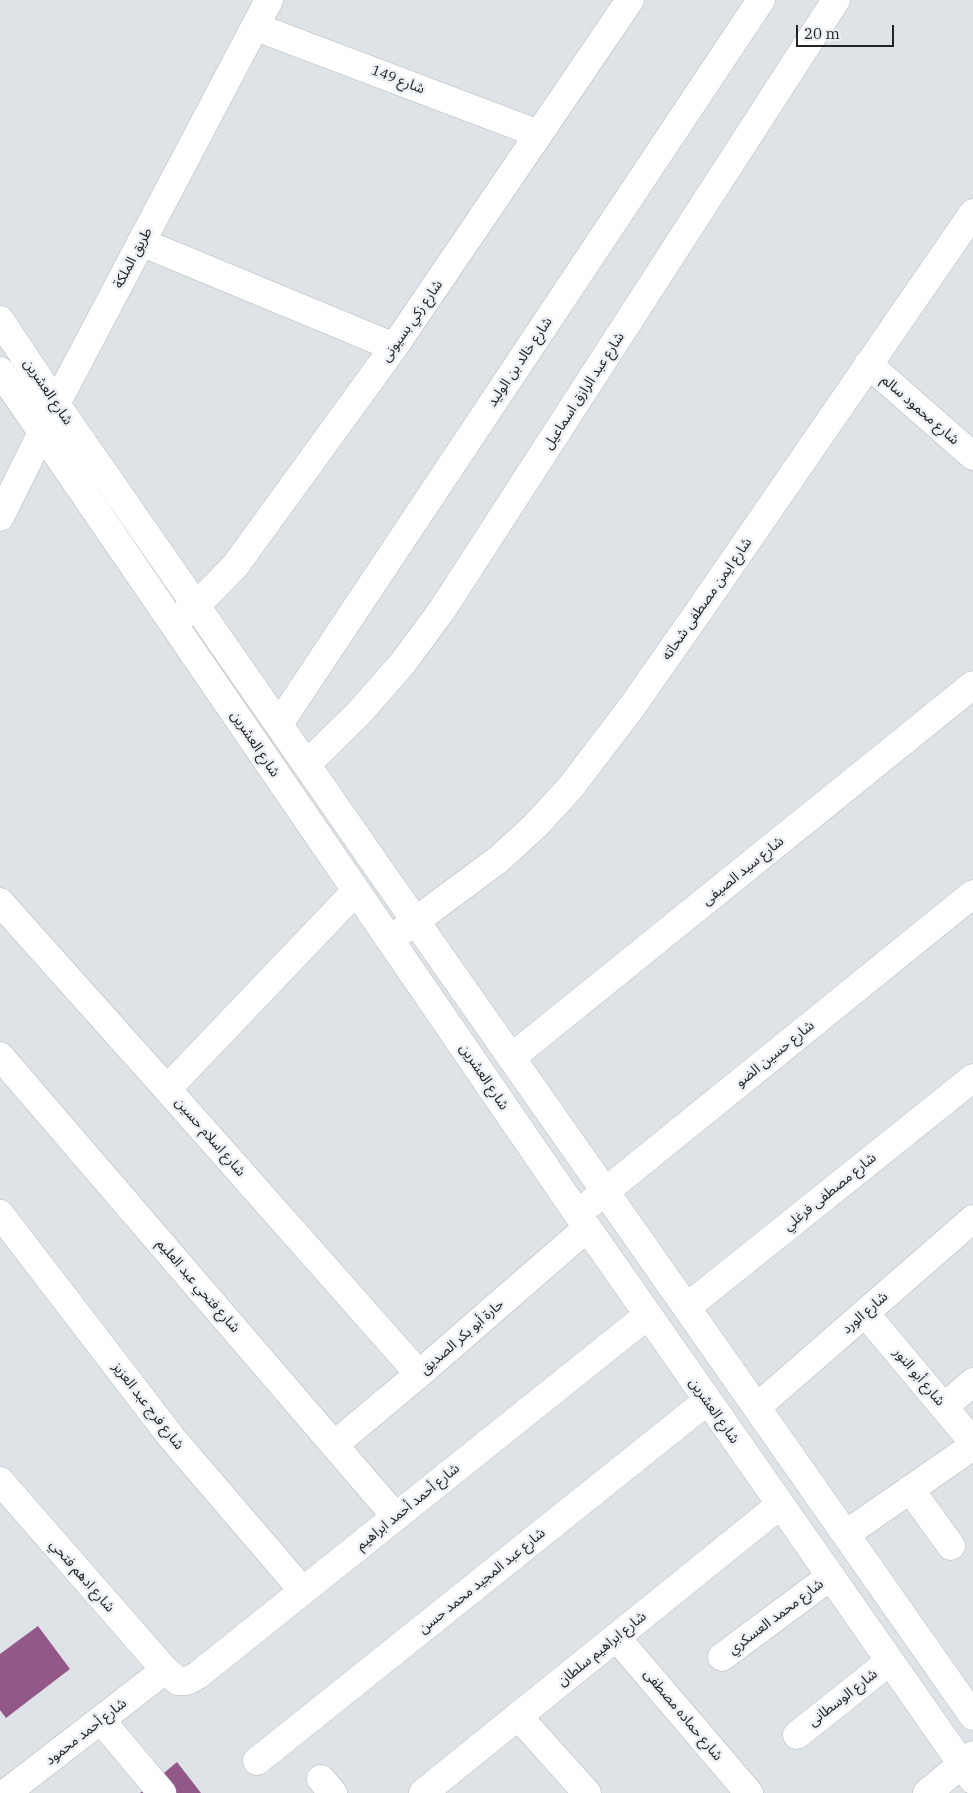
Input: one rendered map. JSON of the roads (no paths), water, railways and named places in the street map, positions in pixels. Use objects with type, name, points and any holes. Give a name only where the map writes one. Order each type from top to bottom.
[{"type":"street","name":"طريق الملكة","points":[[0,517],[56,404],[269,0]]},
{"type":"street","name":"شارع زكي بسيونى","points":[[171,622],[196,606],[235,566],[394,347],[630,0]]},
{"type":"street","name":"شارع خالد بن الوليد","points":[[279,724],[761,0]]},
{"type":"street","name":"شارع عبد الرازق اسماعيل","points":[[307,764],[358,714],[402,664],[442,610],[836,0]]},
{"type":"street","name":"شارع 149","points":[[256,26],[539,134]]},
{"type":"street","name":"شارع ايمن مصطفى شحاته","points":[[390,939],[499,859],[535,826],[570,788],[631,708],[696,616],[973,213]]},
{"type":"street","points":[[141,242],[394,347]]},
{"type":"street","name":"شارع العشرين","points":[[0,320],[196,606],[973,1716]]},
{"type":"street","name":"شارع محمود سالم","points":[[868,364],[973,456]]},
{"type":"street","name":"شارع العشرين","points":[[0,371],[707,1401],[890,1661],[969,1766]]},
{"type":"street","name":"شارع سيد الصيفى","points":[[512,1057],[973,685]]},
{"type":"street","points":[[168,1089],[356,891]]},
{"type":"street","name":"شارع حسين الضو","points":[[582,1221],[605,1192],[973,894]]},
{"type":"street","name":"شارع اسلام حسين","points":[[0,902],[419,1374]]},
{"type":"street","name":"شارع فتحي عبد العليم","points":[[0,1056],[396,1517]]},
{"type":"street","name":"شارع مصطفى فرغلي","points":[[687,1307],[973,1078]]},
{"type":"street","name":"شارع فرج عبد العزيز","points":[[0,1214],[172,1438],[303,1591]]},
{"type":"street","name":"شارع الورد","points":[[757,1407],[973,1219]]},
{"type":"street","name":"حارة أبو بكر الصديق","points":[[334,1445],[419,1374],[582,1221]]},
{"type":"street","name":"شارع أبو النور","points":[[864,1313],[973,1444]]},
{"type":"street","name":"شارع أحمد أحمد ابراهيم","points":[[165,1670],[178,1681],[192,1680],[648,1315]]},
{"type":"street","points":[[944,1407],[973,1382]]},
{"type":"street","name":"شارع عبد المجيد محمد حسن","points":[[257,1761],[707,1401]]},
{"type":"street","points":[[846,1534],[973,1444]]},
{"type":"street","name":"شارع ادهم فتحي","points":[[0,1481],[165,1670]]},
{"type":"street","points":[[910,1490],[951,1546]]},
{"type":"street","name":"شارع ابراهيم سلطان","points":[[422,1793],[780,1504]]},
{"type":"street","name":"شارع محمد العسكري","points":[[722,1657],[831,1576]]},
{"type":"street","name":"شارع حماده مصطفى","points":[[616,1637],[749,1793]]},
{"type":"street","name":"شارع الوسطانى","points":[[797,1734],[890,1661]]},
{"type":"street","name":"شارع أحمد محمود","points":[[6,1793],[165,1670]]},
{"type":"street","points":[[518,1716],[587,1793]]},
{"type":"street","points":[[101,1720],[162,1793]]},
{"type":"street","points":[[927,1793],[969,1766]]}]
